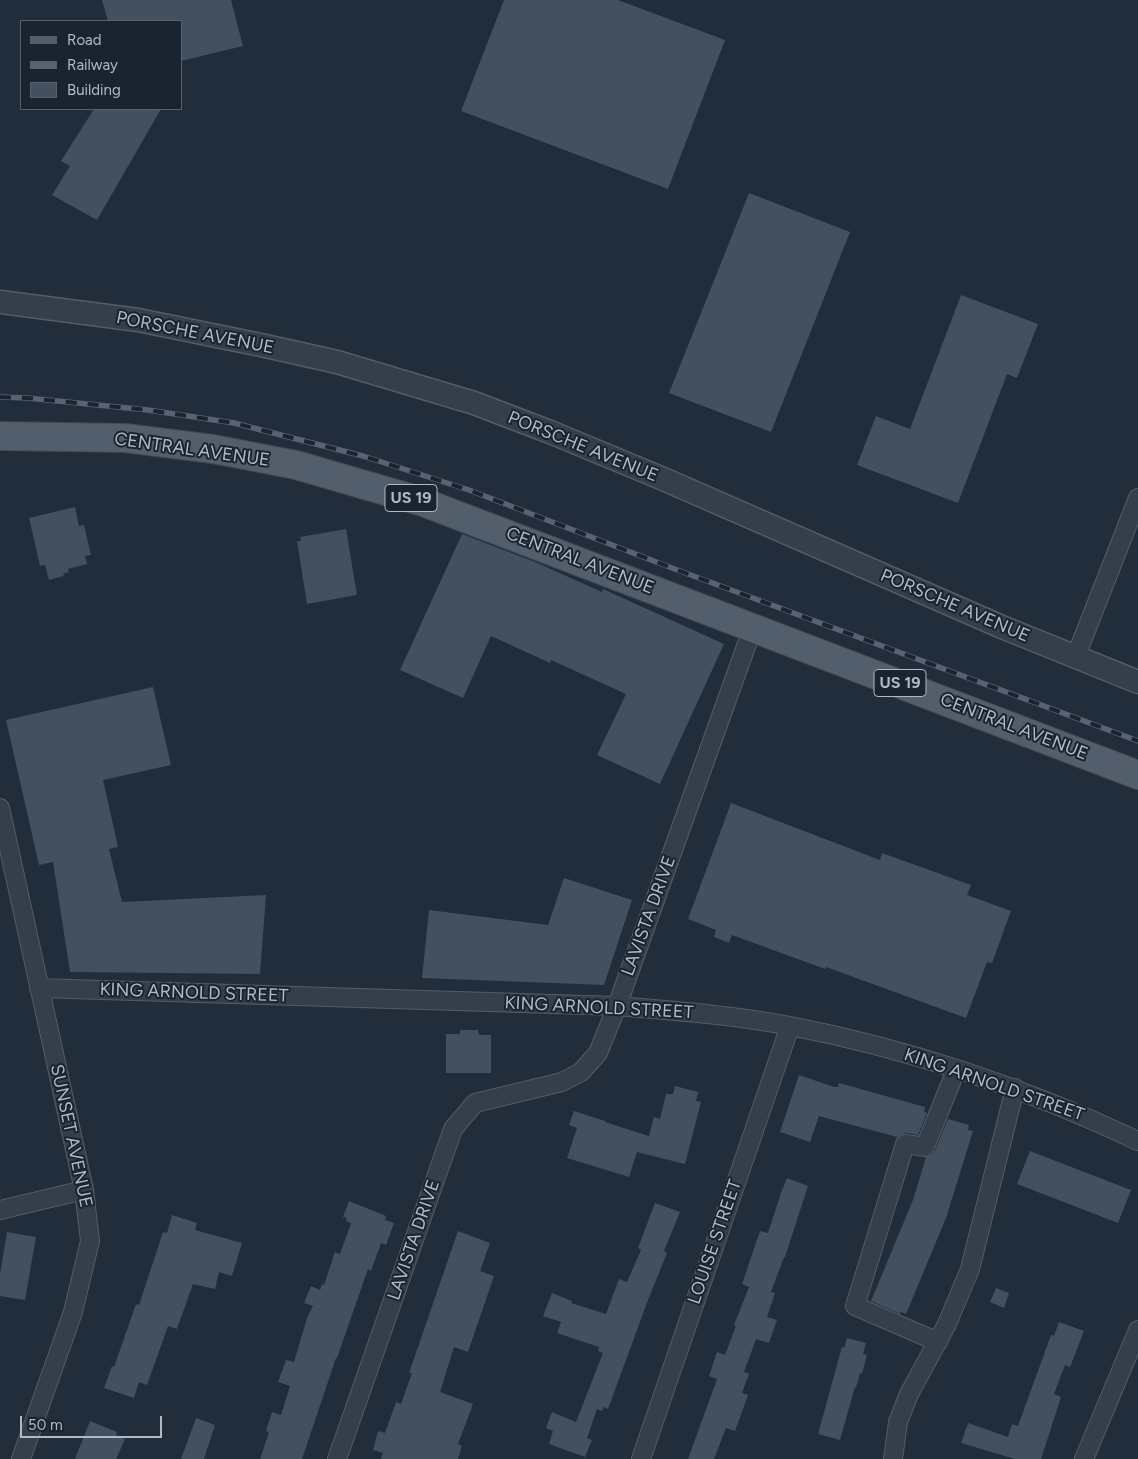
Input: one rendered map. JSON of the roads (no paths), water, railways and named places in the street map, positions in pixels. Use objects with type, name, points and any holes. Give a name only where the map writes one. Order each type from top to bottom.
[{"type":"main road","name":"CENTRAL AVENUE","points":[[0,436],[125,438],[213,448],[296,464],[420,501],[1138,775]]},
{"type":"street","name":"PORSCHE AVENUE","points":[[0,302],[138,320],[261,345],[337,362],[474,403],[661,478],[1002,627],[1138,682]]},
{"type":"street","points":[[1076,656],[1138,498]]},
{"type":"street","name":"LAVISTA DRIVE","points":[[337,1459],[453,1129],[475,1103],[562,1082],[581,1072],[598,1053],[617,1006],[753,627]]},
{"type":"street","name":"SUNSET AVENUE","points":[[0,808],[84,1190],[90,1241],[73,1312],[21,1459]]},
{"type":"street","name":"KING ARNOLD STREET","points":[[39,988],[617,1006],[708,1013],[790,1026],[892,1050],[1015,1088],[1088,1117],[1138,1141]]},
{"type":"street","name":"LOUISE STREET","points":[[641,1459],[790,1026]]},
{"type":"street","points":[[938,1342],[855,1306],[905,1144],[925,1147],[956,1070]]},
{"type":"street","points":[[893,1459],[898,1422],[909,1394],[947,1324],[970,1270],[1015,1088]]},
{"type":"street","points":[[0,1210],[84,1190]]},
{"type":"street","points":[[1084,1459],[1138,1330]]},
{"type":"railway","points":[[0,397],[148,410],[234,423],[363,456],[469,490],[672,568],[1138,741]]}]
